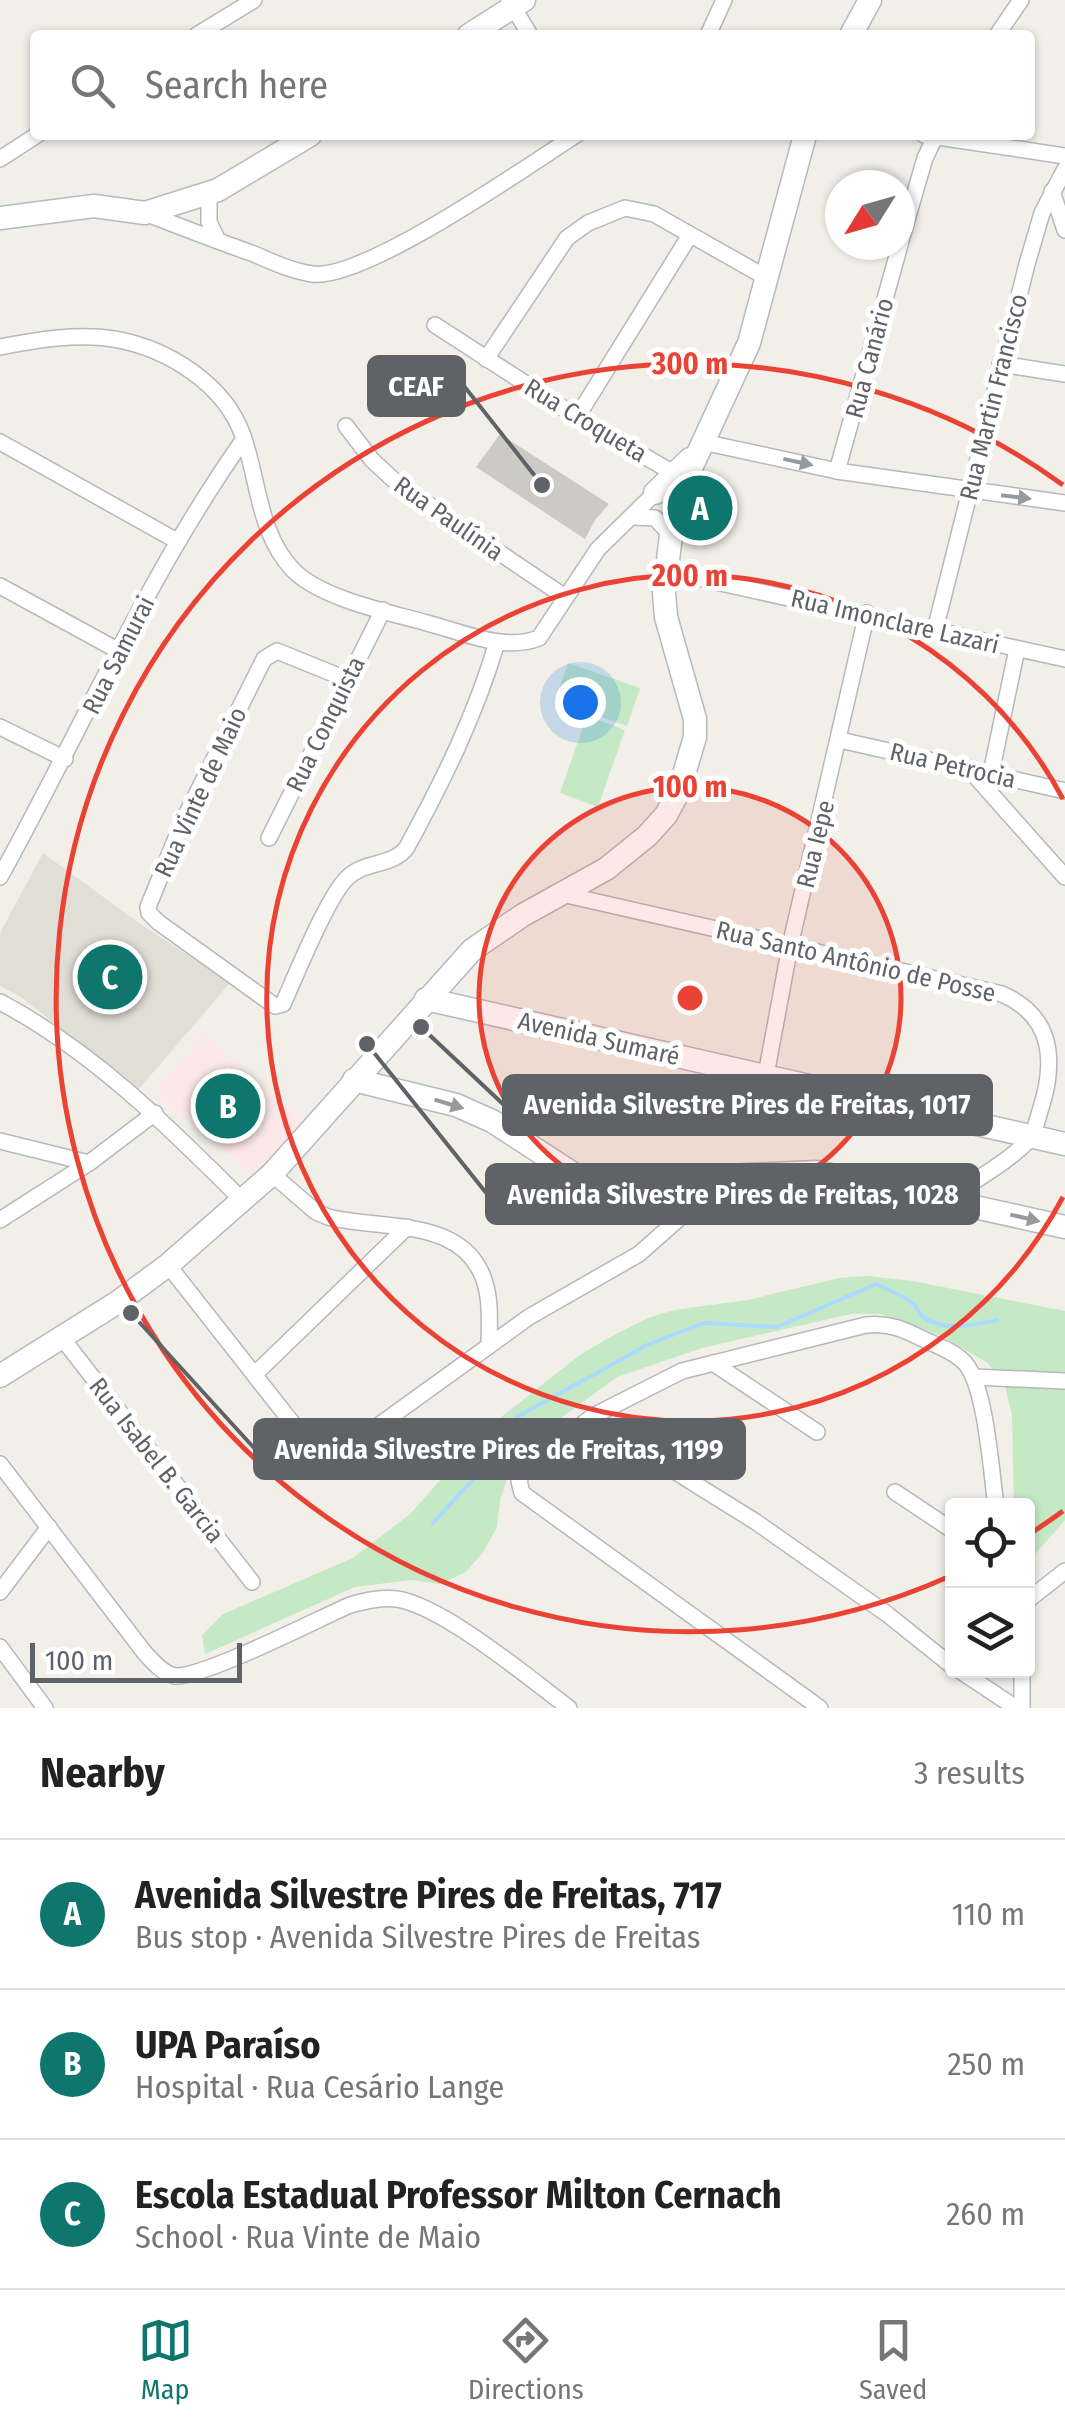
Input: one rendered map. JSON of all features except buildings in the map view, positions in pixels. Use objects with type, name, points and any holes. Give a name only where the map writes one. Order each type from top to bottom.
[{"type":"street","points":[[205,30],[254,0]]},
{"type":"street","points":[[710,30],[724,0]]},
{"type":"street","points":[[853,30],[870,0]]},
{"type":"street","points":[[1000,30],[1021,0]]},
{"type":"street","points":[[476,30],[515,2],[528,30]]},
{"type":"street","points":[[0,159],[30,140]]},
{"type":"street","points":[[145,213],[209,194],[301,140]]},
{"type":"street","points":[[0,218],[94,206],[145,213],[312,274],[334,274],[361,266],[394,248],[568,140]]},
{"type":"street","points":[[0,1376],[168,1265],[244,1201],[472,950],[606,869],[666,815],[687,769],[695,737],[695,719],[666,617],[666,570],[679,483],[700,448],[749,342],[804,140]]},
{"type":"street","name":"Rua Canário","points":[[915,192],[934,140]]},
{"type":"street","points":[[962,140],[1065,156]]},
{"type":"street","name":"Rua Martin Francisco","points":[[935,630],[1032,247],[1052,191],[1065,169]]},
{"type":"street","points":[[1052,191],[1065,230]]},
{"type":"street","points":[[209,194],[209,222],[218,241]]},
{"type":"street","points":[[486,359],[567,238],[625,208],[640,209],[767,278]]},
{"type":"street","points":[[577,417],[690,235]]},
{"type":"street","name":"Rua Canário","points":[[837,471],[896,260]]},
{"type":"street","name":"Rua Croqueta","points":[[435,325],[679,483]]},
{"type":"street","points":[[2,348],[68,337],[114,339],[150,350],[187,368],[214,389],[235,417],[268,529],[290,567],[315,586],[497,642],[539,638],[598,549],[655,493],[679,483]]},
{"type":"street","points":[[1000,364],[1065,374]]},
{"type":"street","name":"Rua Paulínia","points":[[346,426],[372,460],[398,484],[565,596]]},
{"type":"street","name":"Rua Samurai","points":[[0,876],[177,542],[244,439]]},
{"type":"street","points":[[0,442],[177,542]]},
{"type":"street","points":[[700,448],[1065,503]]},
{"type":"street","points":[[634,517],[655,518],[671,535]]},
{"type":"street","name":"Rua Imonclare Lazari","points":[[666,570],[1065,659]]},
{"type":"street","points":[[0,586],[119,652]]},
{"type":"street","name":"Rua Conquista","points":[[269,838],[383,610]]},
{"type":"street","name":"Rua Iepe","points":[[766,1075],[790,946],[867,614]]},
{"type":"street","name":"Rua Vinte de Maio","points":[[346,679],[277,651],[264,659],[184,821],[148,906],[148,913],[158,922],[271,1004],[283,1004],[346,878],[364,866],[396,859],[407,847],[462,740],[497,642]]},
{"type":"street","points":[[991,773],[1017,649]]},
{"type":"street","points":[[0,727],[65,759]]},
{"type":"street","name":"Rua Petrocia","points":[[840,740],[1065,791]]},
{"type":"street","points":[[968,768],[1065,877]]},
{"type":"street","name":"Rua Santo Antônio de Posse","points":[[562,894],[1002,994],[1023,1003],[1044,1031],[1049,1048],[1044,1100],[1031,1138]]},
{"type":"street","name":"Avenida Sumaré","points":[[426,999],[1065,1144]]},
{"type":"street","points":[[0,1002],[70,1048],[155,1113],[244,1201]]},
{"type":"street","points":[[354,1080],[456,1106],[492,1120],[575,1175],[606,1190],[727,1176],[817,1172],[1065,1227]]},
{"type":"street","points":[[0,1220],[89,1163],[155,1113]]},
{"type":"street","points":[[947,1200],[1031,1138]]},
{"type":"street","points":[[0,1141],[89,1163]]},
{"type":"street","points":[[272,1174],[316,1212],[328,1217],[407,1227],[446,1238],[466,1252],[487,1289],[489,1346]]},
{"type":"street","points":[[168,1265],[321,1459],[335,1460],[562,1296],[640,1254],[727,1176]]},
{"type":"street","points":[[256,1373],[407,1227]]},
{"type":"street","points":[[820,1708],[522,1494],[519,1481],[523,1472],[593,1416],[682,1371],[883,1324],[899,1327],[957,1356],[974,1378],[995,1498]]},
{"type":"street","name":"Rua Isabel B. Garcia","points":[[62,1338],[252,1582]]},
{"type":"street","points":[[713,1363],[818,1432]]},
{"type":"street","points":[[974,1378],[1065,1380]]},
{"type":"street","points":[[593,1416],[615,1434],[756,1522],[887,1614],[945,1660]]},
{"type":"street","points":[[0,1464],[144,1652],[166,1672],[176,1676],[203,1670],[350,1605],[396,1599],[423,1607],[489,1648],[569,1708]]},
{"type":"street","points":[[895,1492],[945,1525]]},
{"type":"street","points":[[0,1592],[49,1527]]},
{"type":"street","points":[[1035,1595],[1065,1571]]},
{"type":"street","points":[[0,1647],[45,1708]]},
{"type":"street","points":[[972,1678],[1019,1708],[1021,1678]]},
{"type":"shaded area","points":[[43,853],[230,983],[138,1090],[21,997],[0,986],[0,933]]},
{"type":"shaded area","points":[[204,1033],[305,1122],[261,1182],[163,1101],[159,1085]]},
{"type":"green space","points":[[568,663],[640,688],[627,726],[555,701]]},
{"type":"green space","points":[[587,716],[625,730],[598,807],[560,793]]},
{"type":"green space","points":[[867,1276],[912,1281],[1065,1311],[1065,1520],[1036,1553],[1035,1498],[1014,1498],[1012,1415],[1005,1386],[988,1363],[943,1337],[898,1319],[880,1314],[851,1314],[702,1348],[617,1377],[550,1426],[526,1450],[509,1472],[497,1527],[466,1572],[440,1584],[411,1580],[355,1587],[205,1654],[202,1635],[223,1614],[353,1558],[410,1514],[486,1429],[605,1340],[648,1318],[674,1310],[748,1300],[839,1278]]},
{"type":"waterway","points":[[433,1523],[479,1473],[517,1417],[649,1344],[704,1323],[777,1327],[876,1284],[904,1298],[931,1322],[959,1326],[997,1320]]},
{"type":"place","name":"CEAF","points":[[542,485]]},
{"type":"place","name":"Avenida Silvestre Pires de Freitas, 717","points":[[700,508]]},
{"type":"place","name":"Escola Estadual Professor Milton Cernach","points":[[110,977]]},
{"type":"place","name":"Avenida Silvestre Pires de Freitas, 1017","points":[[421,1027]]},
{"type":"place","name":"Avenida Silvestre Pires de Freitas, 1028","points":[[367,1044]]},
{"type":"place","name":"UPA Paraíso","points":[[228,1106]]},
{"type":"place","name":"Avenida Silvestre Pires de Freitas, 1199","points":[[131,1313]]}]
